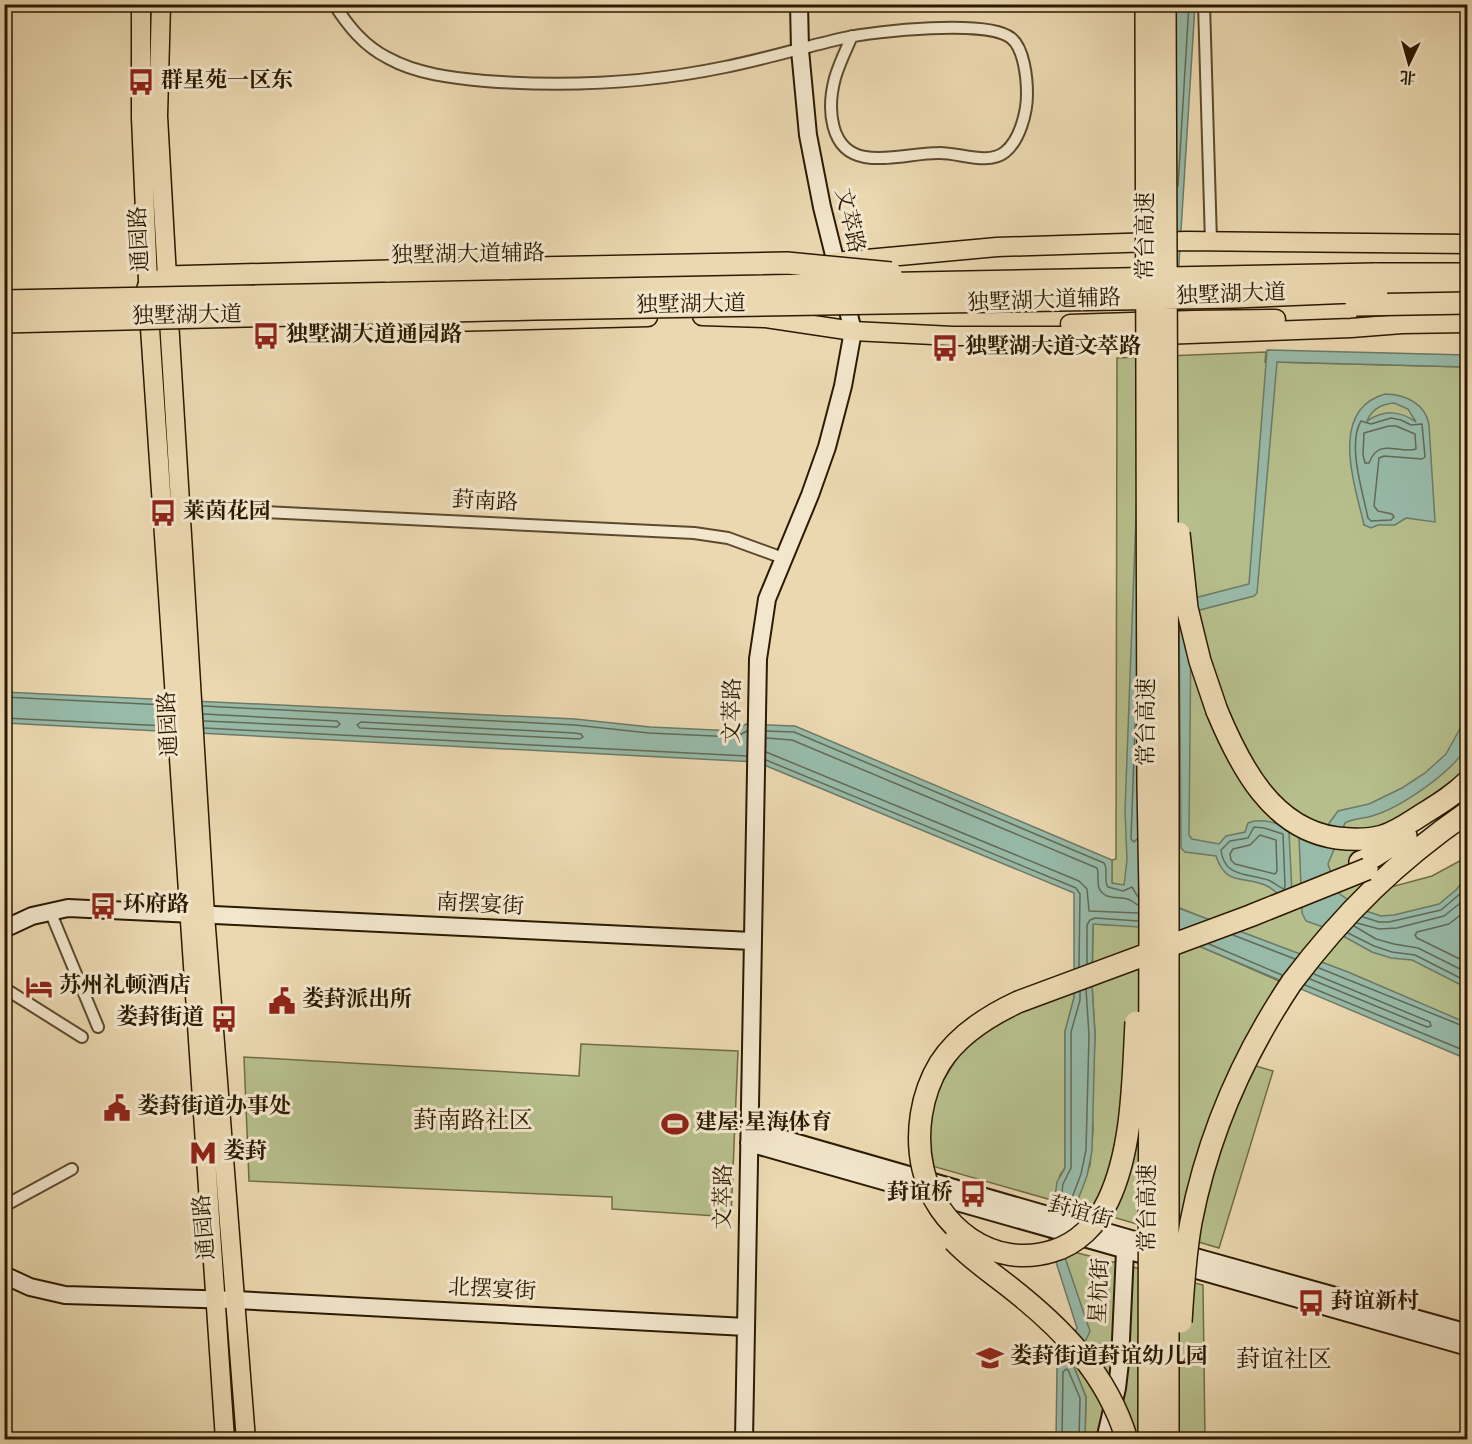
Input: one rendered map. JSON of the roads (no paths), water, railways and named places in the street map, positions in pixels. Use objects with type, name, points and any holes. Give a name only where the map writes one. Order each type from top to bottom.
[{"type":"highway","name":"常台高速","points":[[1146,4],[1150,895],[1149,1440]]},
{"type":"highway","name":"常台高速","points":[[1165,4],[1168,1440]]},
{"type":"highway","points":[[1167,129],[1174,243],[1175,498],[1184,587],[1200,662],[1229,740],[1248,774],[1274,806],[1291,820],[1312,831],[1341,839],[1368,839],[1394,832],[1464,800]]},
{"type":"highway","points":[[160,292],[350,272],[384,277],[787,263],[972,283]]},
{"type":"highway","points":[[325,284],[350,272]]},
{"type":"highway","points":[[1376,283],[1437,273],[1467,272]]},
{"type":"highway","name":"独墅湖大道","points":[[4,301],[972,283],[1376,283]]},
{"type":"highway","points":[[1376,283],[1467,289]]},
{"type":"highway","name":"独墅湖大道","points":[[4,322],[1235,297],[1376,283]]},
{"type":"highway","points":[[807,304],[934,312],[1467,303]]},
{"type":"highway","points":[[1148,784],[1139,917],[1138,950],[1138,961],[1137,1005],[1133,1079],[1127,1131],[1117,1178],[1108,1202],[1098,1219],[1085,1232],[1066,1245],[1044,1254],[1029,1256],[1010,1255],[991,1250],[972,1241],[950,1221],[931,1190],[921,1158],[921,1125],[926,1095],[940,1064],[959,1040],[981,1023],[1018,1002],[1134,959],[1144,955],[1250,916],[1369,871],[1425,842],[1464,800]]},
{"type":"highway","points":[[1127,1440],[1109,1395],[1076,1346],[1034,1306],[964,1252],[948,1235],[927,1206],[915,1179],[911,1152],[913,1117],[922,1082],[936,1056],[953,1035],[974,1018],[1003,1000],[1249,909],[1369,871],[1402,839],[1464,800]]},
{"type":"highway","points":[[1175,1440],[1180,1328],[1187,1249],[1202,1177],[1215,1133],[1235,1083],[1271,1013],[1329,934],[1364,897],[1369,871]]},
{"type":"main road","name":"通园路","points":[[141,4],[141,118],[160,292],[170,327],[182,508],[184,695]]},
{"type":"main road","name":"通园路","points":[[161,4],[158,116],[160,292],[150,328],[187,738],[215,1300],[225,1440]]},
{"type":"main road","name":"文萃路","points":[[744,1440],[757,674],[764,613],[771,587],[810,495],[827,447],[843,386],[852,331],[834,262],[808,135],[798,4]]},
{"type":"main road","name":"独墅湖大道辅路","points":[[1186,248],[1211,242],[1412,245]]},
{"type":"main road","name":"独墅湖大道辅路","points":[[4,291],[160,292],[325,284],[384,277],[739,273],[997,247],[1143,249],[1467,244]]},
{"type":"main road","points":[[766,318],[788,312],[806,301],[834,262]]},
{"type":"main road","points":[[160,292],[352,300],[384,277]]},
{"type":"main road","name":"独墅湖大道辅路","points":[[4,331],[716,316],[766,318],[852,331],[903,334],[951,329],[1351,328],[1402,324],[1467,323]]},
{"type":"main road","points":[[4,929],[32,916],[68,908],[197,915]]},
{"type":"main road","name":"通园路","points":[[197,915],[236,1299],[246,1440]]},
{"type":"main road","name":"南摆宴街","points":[[197,915],[752,941]]},
{"type":"main road","name":"葑谊街","points":[[749,1136],[1045,1221],[1467,1347]]},
{"type":"main road","name":"葑谊街","points":[[1130,1248],[1467,1332]]},
{"type":"main road","name":"星杭街","points":[[1105,1440],[1117,1388],[1130,1248]]},
{"type":"main road","name":"星杭街","points":[[1116,1440],[1131,1363],[1130,1248]]},
{"type":"main road","points":[[4,1275],[30,1287],[65,1295],[236,1299]]},
{"type":"main road","name":"北摆宴街","points":[[236,1299],[746,1327]]},
{"type":"street","points":[[333,4],[364,43],[389,59],[429,73],[476,80],[554,83],[638,79],[724,68],[852,36],[912,29],[946,28],[992,31],[1008,36],[1015,42],[1024,70],[1027,94],[1023,117],[1010,147],[999,156],[983,158],[937,153],[872,158],[850,152],[837,138],[832,108],[836,77],[852,36]]},
{"type":"street","points":[[1204,4],[1211,242]]},
{"type":"street","name":"葑南路","points":[[182,508],[694,533],[728,538],[783,558]]},
{"type":"street","points":[[50,911],[98,1027]]},
{"type":"street","points":[[4,988],[82,1037]]},
{"type":"street","points":[[4,1206],[72,1169]]},
{"type":"water","points":[[1168,5],[1195,5],[1140,891],[1181,909],[1348,972],[1467,1023],[1467,1059],[1156,928],[1093,924],[1092,985],[1095,1034],[1092,1151],[1087,1176],[1062,1249],[1090,1331],[1074,1367],[1086,1397],[1085,1439],[1056,1439],[1057,1368],[1077,1328],[1049,1240],[1057,1182],[1065,1168],[1065,1031],[1074,998],[1074,893],[757,762],[5,723],[4,692],[575,719],[650,727],[736,731],[746,724],[795,726],[1112,860],[1112,883],[1124,885],[1127,860],[1125,811],[1138,463]]},
{"type":"water","points":[[1267,350],[1467,355],[1467,367],[1277,362],[1257,593],[1254,596],[1200,610],[1191,628],[1189,835],[1192,839],[1219,844],[1226,836],[1245,832],[1248,823],[1270,822],[1282,826],[1289,832],[1292,894],[1284,899],[1261,883],[1232,877],[1220,866],[1216,856],[1185,852],[1181,848],[1179,610],[1183,601],[1249,584]]},
{"type":"water","points":[[1385,394],[1393,394],[1407,398],[1424,411],[1429,425],[1435,522],[1406,518],[1395,525],[1378,525],[1371,528],[1364,525],[1355,490],[1350,450],[1351,432],[1356,416],[1367,403]],"holes":[[[1394,403],[1408,409],[1416,422],[1404,415],[1392,413],[1385,413],[1367,421],[1374,410],[1385,405]]]},
{"type":"water","points":[[1467,716],[1467,745],[1459,758],[1424,788],[1396,806],[1372,816],[1345,823],[1328,864],[1337,892],[1363,910],[1381,916],[1439,904],[1457,889],[1467,874],[1467,988],[1412,960],[1391,958],[1372,952],[1334,931],[1306,921],[1302,913],[1299,836],[1327,826],[1338,811],[1369,804],[1402,788],[1425,773],[1446,754]]},
{"type":"place","name":"群星苑一区东","points":[[141,82]]},
{"type":"place","name":"独墅湖大道通园路","points":[[266,336]]},
{"type":"place","name":"独墅湖大道文萃路","points":[[945,348]]},
{"type":"place","name":"莱茵花园","points":[[163,513]]},
{"type":"place","name":"环府路","points":[[103,906]]},
{"type":"place","name":"苏州礼顿酒店","points":[[39,987]]},
{"type":"place","name":"娄葑派出所","points":[[282,1001]]},
{"type":"place","name":"娄葑街道","points":[[224,1019]]},
{"type":"place","name":"娄葑街道办事处","points":[[117,1108]]},
{"type":"place","name":"建屋·星海体育","points":[[675,1124]]},
{"type":"place","name":"娄葑","points":[[203,1153]]},
{"type":"place","name":"葑谊桥","points":[[973,1194]]},
{"type":"place","name":"葑谊新村","points":[[1311,1303]]},
{"type":"place","name":"娄葑街道葑谊幼儿园","points":[[990,1358]]},
{"type":"district","name":"葑南路社区","points":[[473,1122]]},
{"type":"district","name":"葑谊社区","points":[[1284,1361]]}]
